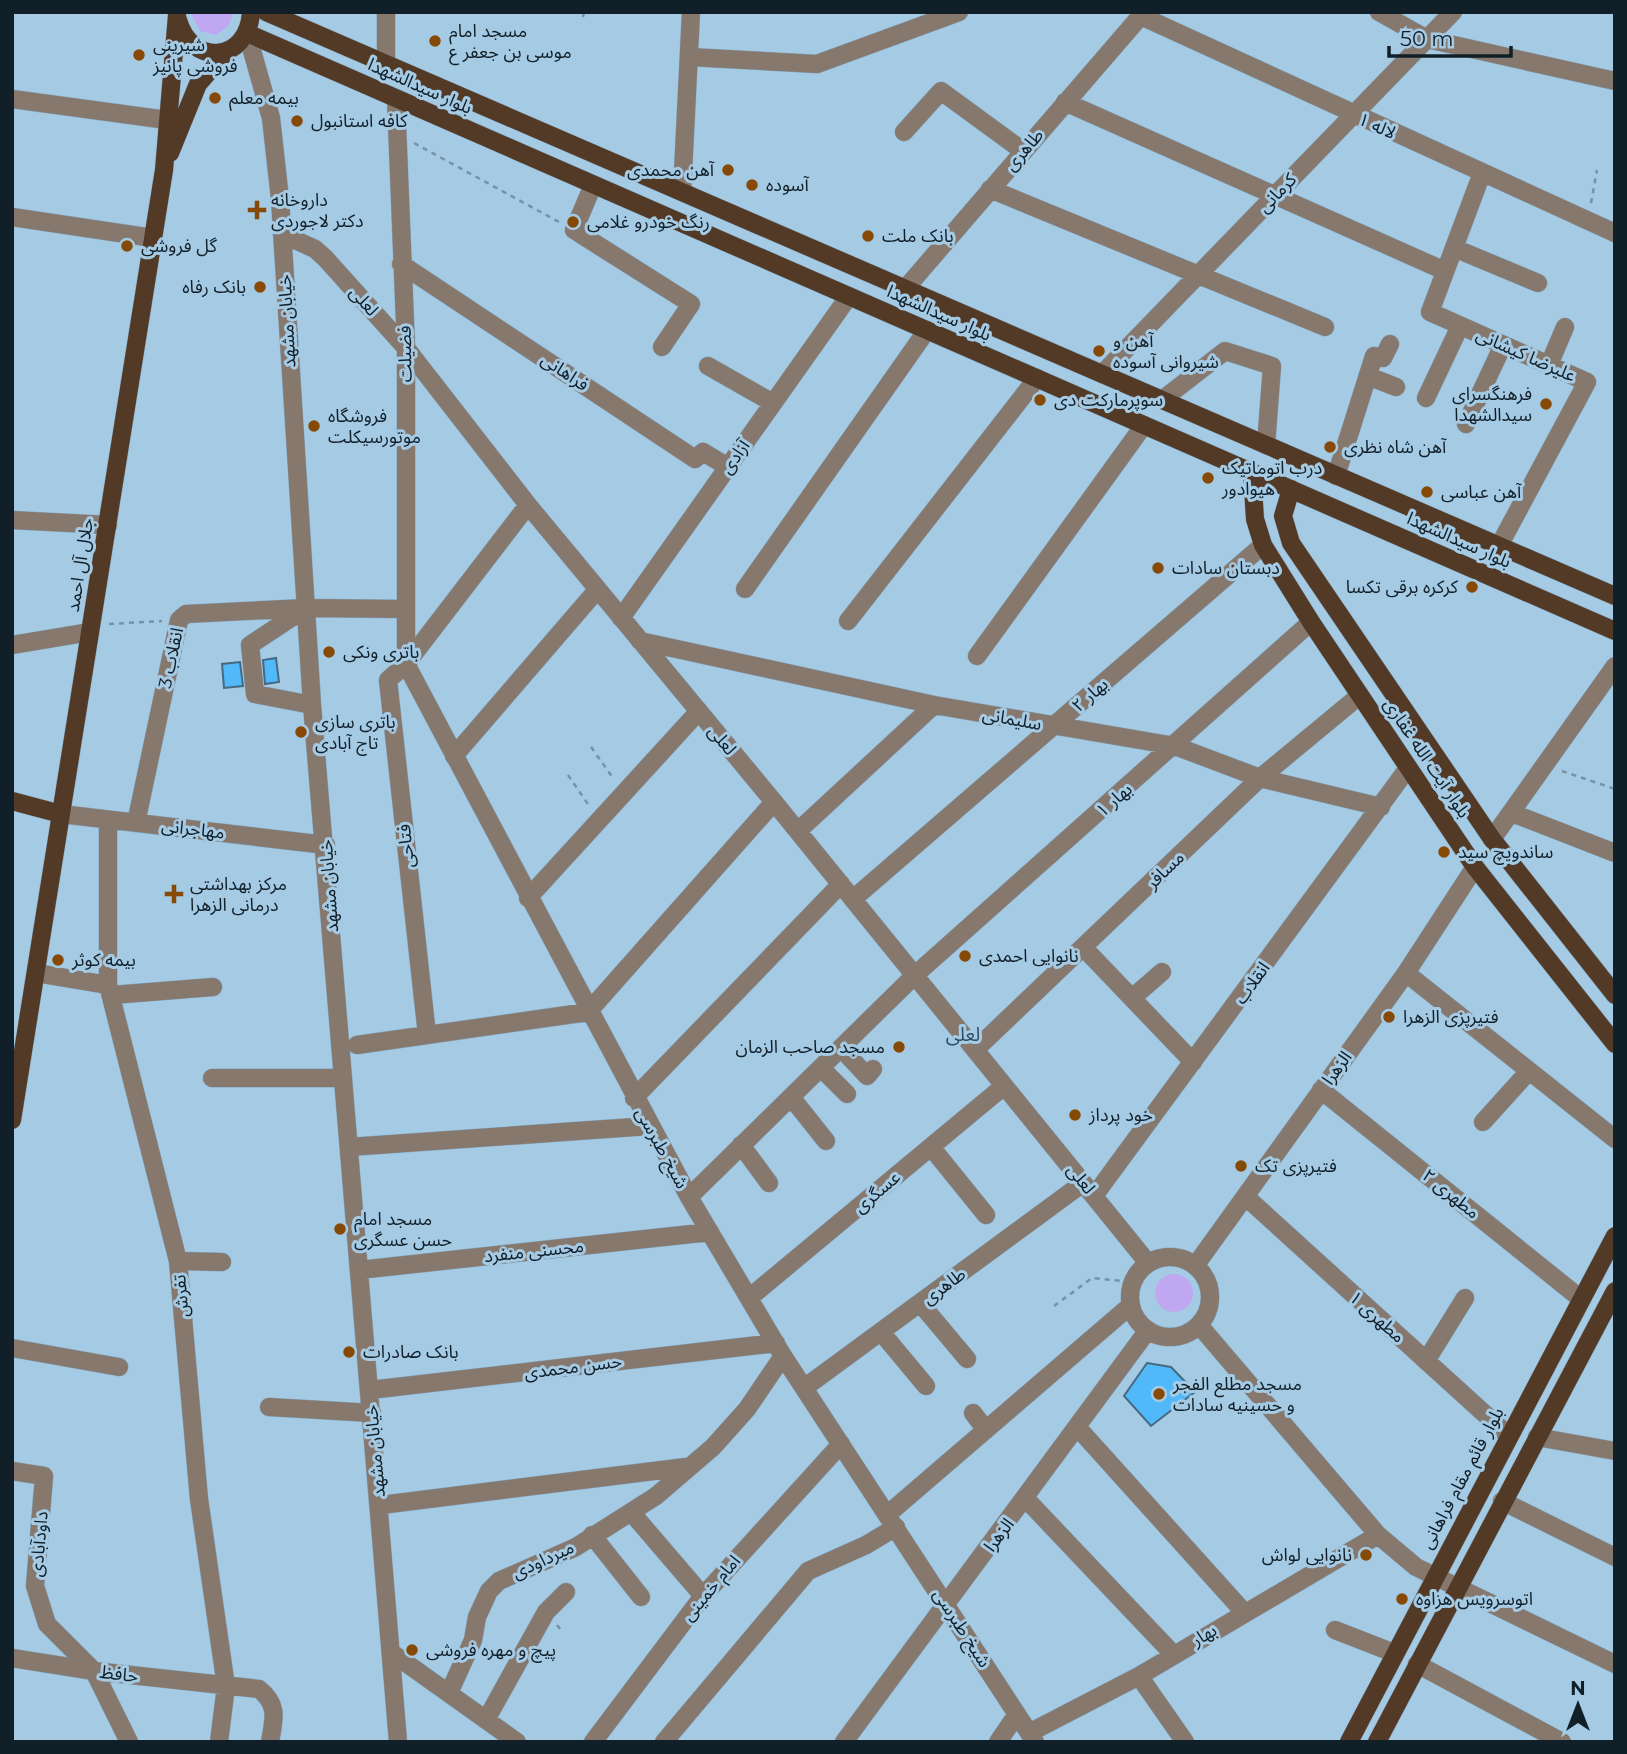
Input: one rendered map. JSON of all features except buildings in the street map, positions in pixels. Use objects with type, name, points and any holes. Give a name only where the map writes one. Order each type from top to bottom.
[{"type":"main road","points":[[164,170],[198,84],[247,33],[251,12]]},
{"type":"main road","name":"بلوار سیدالشهدا","points":[[266,12],[1615,596]]},
{"type":"main road","points":[[177,14],[191,45],[212,53],[226,52]]},
{"type":"main road","name":"جلال آل احمد","points":[[12,1120],[164,170],[177,14]]},
{"type":"main road","name":"بلوار سیدالشهدا","points":[[247,33],[1615,631]]},
{"type":"main road","points":[[312,62],[323,37]]},
{"type":"main road","points":[[1143,425],[1162,400]]},
{"type":"main road","name":"بلوار آیت الله غفاری","points":[[1252,472],[1255,519],[1263,545],[1311,622],[1475,867],[1615,1044]]},
{"type":"main road","name":"بلوار آیت الله غفاری","points":[[1291,489],[1283,516],[1285,530],[1333,606],[1492,839],[1615,995]]},
{"type":"main road","points":[[1311,622],[1333,606]]},
{"type":"main road","points":[[12,801],[61,814]]},
{"type":"main road","name":"بلوار قائم مقام فراهانی","points":[[1349,1742],[1615,1236]]},
{"type":"main road","points":[[1382,1740],[1417,1664],[1615,1291]]},
{"type":"street","points":[[386,12],[386,64]]},
{"type":"street","points":[[682,192],[691,12]]},
{"type":"street","points":[[689,57],[817,64],[959,12]]},
{"type":"street","points":[[1379,12],[1427,39],[1615,81]]},
{"type":"street","name":"کرمانی","points":[[1102,374],[1453,12]]},
{"type":"street","name":"طاهری","points":[[905,289],[1143,14]]},
{"type":"street","name":"لاله ۱","points":[[1143,14],[1353,115],[1615,233]]},
{"type":"street","name":"خیابان مشهد","points":[[247,33],[271,118],[282,234],[312,705],[381,1505],[398,1742]]},
{"type":"street","points":[[904,132],[941,91],[1023,151]]},
{"type":"street","points":[[12,99],[167,120]]},
{"type":"street","name":"فضیلت","points":[[396,99],[405,348],[404,609]]},
{"type":"street","points":[[1065,102],[1445,271]]},
{"type":"street","name":"علیرضا کیشانی","points":[[1482,173],[1430,312],[1587,382],[1499,546]]},
{"type":"street","points":[[593,185],[574,230],[691,304],[662,347]]},
{"type":"street","points":[[990,189],[1325,327]]},
{"type":"street","points":[[12,217],[153,238]]},
{"type":"street","name":"لعلی","points":[[282,234],[315,249],[326,258],[405,348],[597,590],[798,831],[1148,1263]]},
{"type":"street","points":[[1454,248],[1538,283]]},
{"type":"street","name":"فراهانی","points":[[401,264],[695,459],[703,452],[728,467]]},
{"type":"street","name":"آزادی","points":[[621,618],[849,296]]},
{"type":"street","points":[[1426,398],[1460,326]]},
{"type":"street","points":[[1549,365],[1565,327]]},
{"type":"street","points":[[745,589],[928,330]]},
{"type":"street","points":[[1336,476],[1374,356],[1383,358],[1390,344]]},
{"type":"street","points":[[1466,424],[1503,345]]},
{"type":"street","points":[[1162,400],[1225,351],[1272,366],[1266,445]]},
{"type":"street","points":[[708,366],[773,403]]},
{"type":"street","points":[[1368,376],[1396,387]]},
{"type":"street","points":[[848,621],[1037,378]]},
{"type":"street","points":[[977,656],[1143,425]]},
{"type":"street","points":[[406,664],[528,505]]},
{"type":"street","points":[[12,520],[108,525]]},
{"type":"street","name":"بهار ۲","points":[[853,900],[1263,545]]},
{"type":"street","points":[[454,756],[597,590]]},
{"type":"street","points":[[312,705],[254,694],[250,645],[306,608],[404,609]]},
{"type":"street","name":"انقلاب 3","points":[[136,823],[179,620],[186,614],[197,611],[306,608]]},
{"type":"street","name":"شیخ طبرسی","points":[[404,609],[406,664],[649,1126],[779,1350],[1032,1738]]},
{"type":"street","name":"بهار ۱","points":[[689,1196],[915,975],[1311,622]]},
{"type":"street","points":[[12,645],[91,629]]},
{"type":"street","name":"سلیمانی","points":[[640,641],[934,705],[1175,746],[1260,778],[1381,807]]},
{"type":"street","name":"فتاحی","points":[[406,664],[388,680],[427,1035]]},
{"type":"street","points":[[1492,839],[1615,666]]},
{"type":"street","name":"مسافر","points":[[975,1050],[1260,778],[1359,696]]},
{"type":"street","points":[[798,831],[934,705]]},
{"type":"street","points":[[528,898],[699,711]]},
{"type":"street","name":"انقلاب","points":[[1089,1189],[1194,1062],[1408,768]]},
{"type":"street","points":[[357,1045],[588,1012],[774,802]]},
{"type":"street","points":[[1512,813],[1615,853]]},
{"type":"street","name":"مهاجرانی","points":[[61,814],[326,845]]},
{"type":"street","name":"تفرش","points":[[108,820],[110,990],[178,1261],[199,1499],[226,1686],[219,1742]]},
{"type":"street","name":"الزهرا","points":[[1195,1266],[1406,973],[1475,867]]},
{"type":"street","points":[[634,1098],[841,884]]},
{"type":"street","points":[[1083,947],[1194,1062]]},
{"type":"street","points":[[1132,998],[1162,972]]},
{"type":"street","points":[[36,973],[110,990],[213,987]]},
{"type":"street","points":[[1406,973],[1615,1139]]},
{"type":"street","points":[[841,1048],[867,1076],[873,1069]]},
{"type":"street","points":[[821,1068],[847,1094]]},
{"type":"street","points":[[1483,1122],[1529,1071]]},
{"type":"street","points":[[212,1078],[343,1078]]},
{"type":"street","name":"عسگری","points":[[749,1298],[1004,1086]]},
{"type":"street","name":"مطهری ۲","points":[[1321,1090],[1581,1299]]},
{"type":"street","points":[[791,1097],[826,1140]]},
{"type":"street","points":[[349,1147],[649,1126]]},
{"type":"street","points":[[741,1145],[769,1183]]},
{"type":"street","points":[[931,1147],[986,1215]]},
{"type":"street","name":"طاهری","points":[[804,1388],[920,1303],[1089,1189]]},
{"type":"street","name":"مطهری ۱","points":[[1246,1197],[1509,1436]]},
{"type":"street","name":"محسنی منفرد","points":[[359,1270],[710,1232]]},
{"type":"street","points":[[1167,1257],[1186,1260],[1195,1266],[1208,1283],[1210,1295],[1210,1306],[1199,1325],[1186,1334],[1170,1337],[1148,1330],[1137,1320],[1131,1306],[1133,1282],[1148,1263],[1167,1257]]},
{"type":"street","points":[[178,1261],[222,1262]]},
{"type":"street","points":[[1426,1361],[1465,1298]]},
{"type":"street","points":[[920,1303],[967,1359]]},
{"type":"street","points":[[664,1742],[808,1571],[866,1545],[986,1430],[1131,1306]]},
{"type":"street","points":[[1199,1325],[1378,1535],[1408,1562],[1615,1664]]},
{"type":"street","name":"الزهرا","points":[[844,1742],[1026,1499],[1148,1330]]},
{"type":"street","points":[[881,1332],[926,1386]]},
{"type":"street","points":[[12,1348],[119,1367]]},
{"type":"street","name":"حسن محمدی","points":[[370,1390],[779,1350]]},
{"type":"street","name":"میرداودی","points":[[449,1693],[473,1640],[477,1617],[489,1591],[511,1574],[576,1546],[656,1496],[713,1447],[747,1409],[779,1350]]},
{"type":"street","points":[[268,1406],[372,1413]]},
{"type":"street","points":[[973,1413],[986,1430]]},
{"type":"street","points":[[1078,1428],[1243,1611]]},
{"type":"street","points":[[1537,1437],[1615,1451]]},
{"type":"street","name":"امام خمینی","points":[[593,1742],[703,1596],[841,1444]]},
{"type":"street","points":[[381,1505],[687,1467]]},
{"type":"street","name":"داودآبادی","points":[[12,1471],[44,1476],[35,1586],[47,1625],[94,1671],[129,1742]]},
{"type":"street","points":[[1026,1499],[1173,1654]]},
{"type":"street","points":[[1503,1501],[1615,1557]]},
{"type":"street","points":[[631,1512],[703,1596]]},
{"type":"street","points":[[592,1535],[641,1597]]},
{"type":"street","name":"بهار","points":[[1032,1738],[1243,1611],[1378,1535]]},
{"type":"street","points":[[486,1720],[546,1612],[566,1592]]},
{"type":"street","points":[[1335,1630],[1394,1653]]},
{"type":"street","points":[[392,1653],[517,1742]]},
{"type":"street","name":"حافظ","points":[[12,1658],[94,1671],[226,1686]]},
{"type":"street","points":[[1417,1664],[1562,1742]]},
{"type":"street","points":[[1139,1676],[1185,1742]]},
{"type":"street","points":[[226,1686],[259,1689],[270,1698],[275,1709],[270,1742]]},
{"type":"street","points":[[998,1742],[1017,1714]]},
{"type":"path","points":[[397,133],[574,230]]},
{"type":"path","points":[[1587,220],[1597,170]]},
{"type":"path","points":[[91,629],[179,620]]},
{"type":"path","points":[[591,747],[625,793]]},
{"type":"path","points":[[1545,765],[1615,789]]},
{"type":"path","points":[[568,775],[600,820]]},
{"type":"path","points":[[1055,1306],[1093,1278],[1133,1282]]},
{"type":"shaded area","points":[[190,12],[234,12],[228,26],[216,35],[200,31]]},
{"type":"shaded area","points":[[1174,1274],[1187,1280],[1193,1293],[1187,1306],[1174,1312],[1161,1306],[1155,1293],[1161,1280]]},
{"type":"place","name":"مسجد امام موسی بن جعفر ع","points":[[435,41]]},
{"type":"place","name":"شیرینی فروشی پانیز","points":[[139,55]]},
{"type":"place","name":"بیمه معلم","points":[[215,98]]},
{"type":"place","name":"کافه استانبول","points":[[297,121]]},
{"type":"place","name":"آهن محمدی","points":[[728,170]]},
{"type":"place","name":"آسوده","points":[[752,185]]},
{"type":"place","name":"داروخانه دکتر لاجوردی","points":[[257,210]]},
{"type":"place","name":"رنگ خودرو غلامی","points":[[573,222]]},
{"type":"place","name":"بانک ملت","points":[[868,236]]},
{"type":"place","name":"گل فروشی","points":[[127,246]]},
{"type":"place","name":"بانک رفاه","points":[[260,287]]},
{"type":"place","name":"آهن و شیروانی آسوده","points":[[1099,351]]},
{"type":"place","name":"سوپرمارکت دی","points":[[1040,400]]},
{"type":"place","name":"فرهنگسرای سیدالشهدا","points":[[1546,404]]},
{"type":"place","name":"فروشگاه موتورسیکلت","points":[[314,426]]},
{"type":"place","name":"آهن شاه نظری","points":[[1330,447]]},
{"type":"place","name":"درب اتوماتیک هیوادور","points":[[1208,478]]},
{"type":"place","name":"آهن عباسی","points":[[1427,492]]},
{"type":"place","name":"دبستان سادات","points":[[1158,568]]},
{"type":"place","name":"کرکره برقی تکسا","points":[[1472,587]]},
{"type":"place","name":"باتری ونکی","points":[[329,652]]},
{"type":"place","name":"باتری سازی تاج آبادی","points":[[301,732]]},
{"type":"place","name":"ساندویچ سید","points":[[1444,852]]},
{"type":"place","name":"مرکز بهداشتی درمانی الزهرا","points":[[174,894]]},
{"type":"place","name":"نانوایی احمدی","points":[[965,956]]},
{"type":"place","name":"بیمه کوثر","points":[[58,960]]},
{"type":"place","name":"فتیرپزی الزهرا","points":[[1389,1017]]},
{"type":"place","name":"مسجد صاحب الزمان","points":[[899,1047]]},
{"type":"place","name":"خود پرداز","points":[[1075,1115]]},
{"type":"place","name":"فتیرپزی تک","points":[[1241,1166]]},
{"type":"place","name":"مسجد امام حسن عسگری","points":[[340,1229]]},
{"type":"place","name":"بانک صادرات","points":[[349,1352]]},
{"type":"place","name":"مسجد مطلع الفجر و حسینیه سادات","points":[[1159,1394]]},
{"type":"place","name":"نانوایی لواش","points":[[1366,1555]]},
{"type":"place","name":"اتوسرویس هزاوه","points":[[1402,1599]]},
{"type":"place","name":"پیچ و مهره فروشی","points":[[412,1650]]},
{"type":"district","name":"لعلی","points":[[963,1034]]}]
